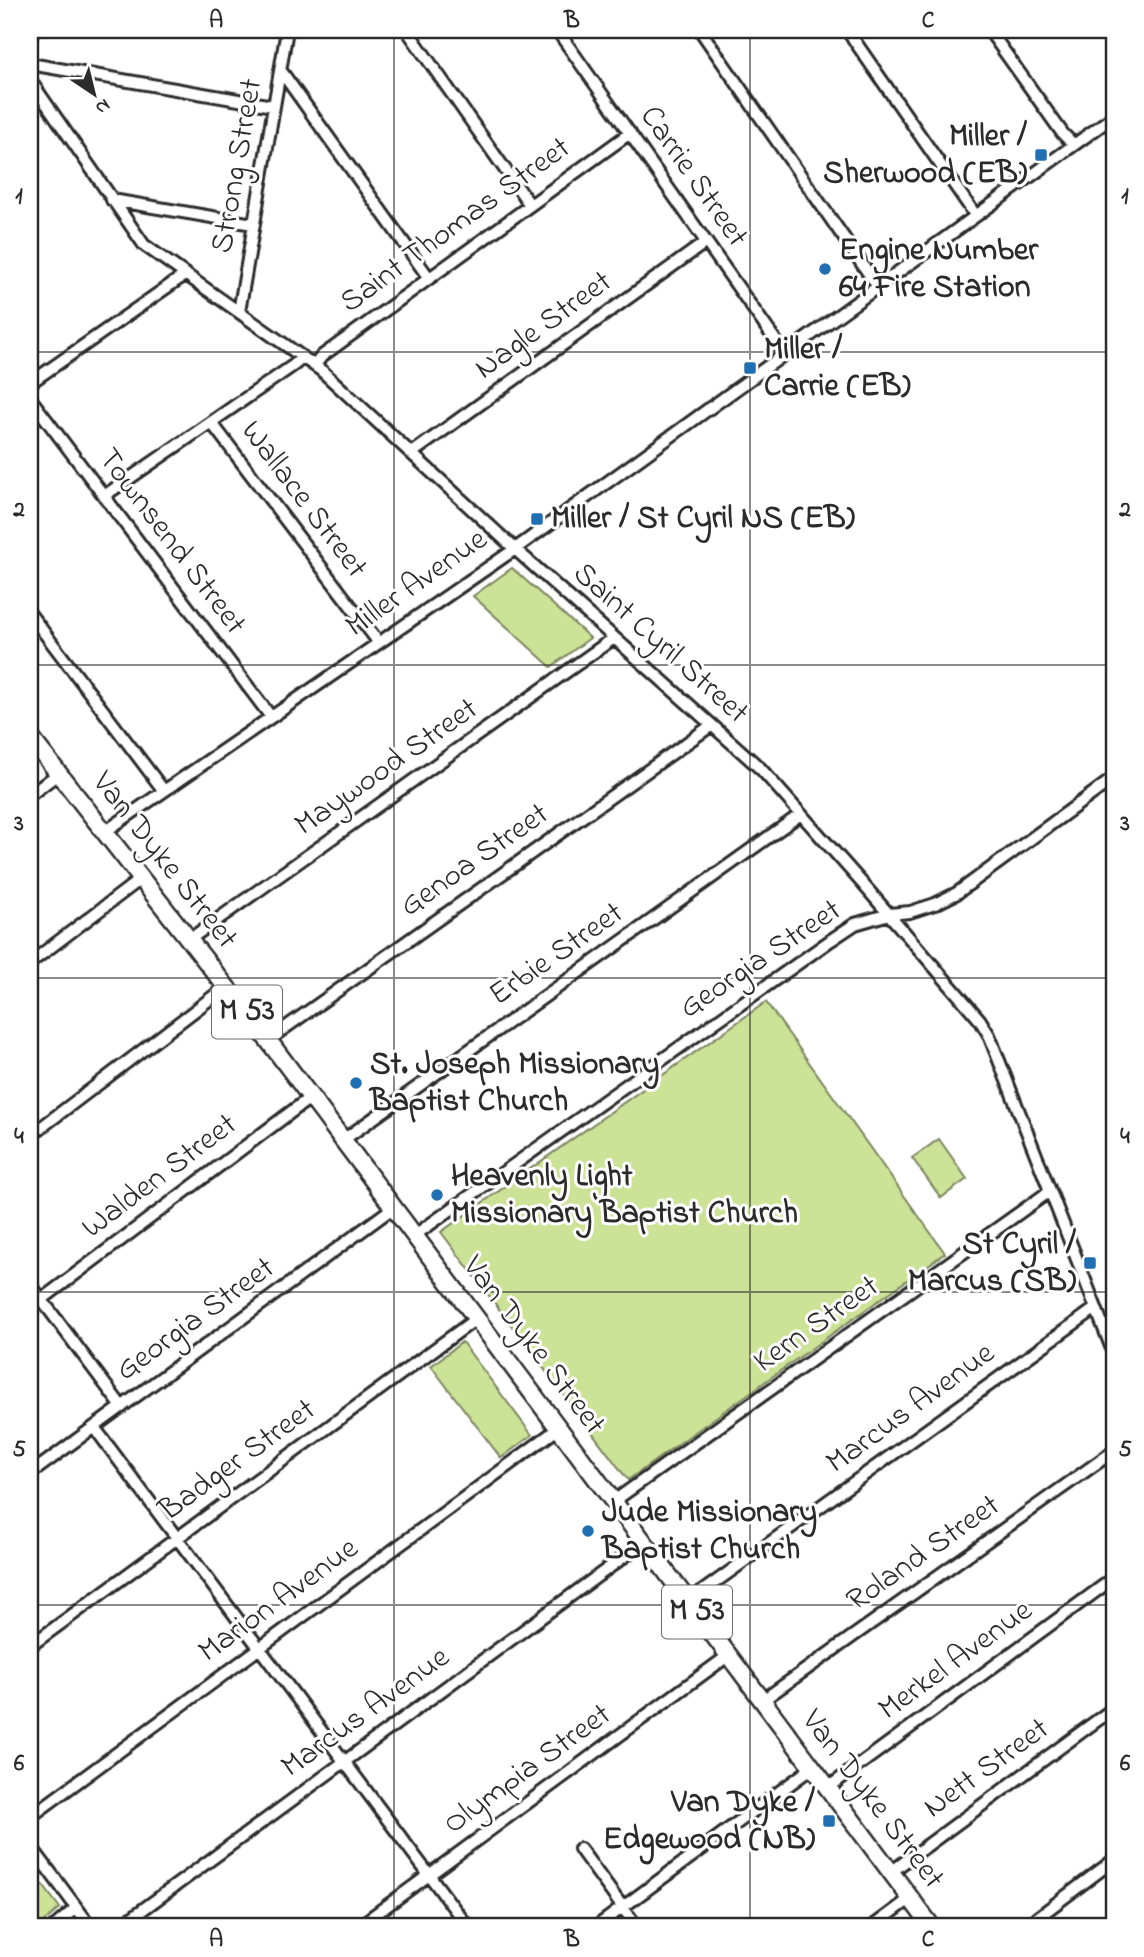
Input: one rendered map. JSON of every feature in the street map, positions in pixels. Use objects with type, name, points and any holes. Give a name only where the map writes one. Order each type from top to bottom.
[{"type":"main road","name":"Van Dyke Street","points":[[30,737],[268,1040],[932,1927]]},
{"type":"street","points":[[30,35],[32,30]]},
{"type":"street","name":"Strong Street","points":[[239,312],[287,30]]},
{"type":"street","points":[[407,30],[530,205]]},
{"type":"street","name":"Carrie Street","points":[[557,30],[785,354]]},
{"type":"street","points":[[700,30],[878,287]]},
{"type":"street","points":[[847,30],[976,216]]},
{"type":"street","points":[[989,30],[1063,134],[1074,145]]},
{"type":"street","points":[[30,64],[273,106]]},
{"type":"street","points":[[281,71],[429,278]]},
{"type":"street","name":"Saint Cyril Street","points":[[30,80],[144,245],[315,365],[514,549],[761,769],[889,914],[985,1028],[1114,1353]]},
{"type":"street","name":"Miller Avenue","points":[[106,831],[514,549],[1114,116]]},
{"type":"street","name":"Saint Thomas Street","points":[[315,365],[322,356],[630,133]]},
{"type":"street","points":[[112,200],[253,224]]},
{"type":"street","name":"Nagle Street","points":[[412,453],[706,242]]},
{"type":"street","points":[[30,383],[186,274]]},
{"type":"street","points":[[104,496],[303,357]]},
{"type":"street","name":"Townsend Street","points":[[30,398],[271,717]]},
{"type":"street","name":"Wallace Street","points":[[211,422],[379,643]]},
{"type":"street","points":[[30,614],[164,791]]},
{"type":"street","name":"Maywood Street","points":[[190,939],[614,638]]},
{"type":"street","name":"Genoa Street","points":[[268,1040],[712,725]]},
{"type":"street","points":[[30,795],[59,773]]},
{"type":"street","name":"Georgia Street","points":[[415,1235],[831,940],[856,924],[922,908],[957,893],[1114,778]]},
{"type":"street","name":"Erbie Street","points":[[343,1140],[801,814]]},
{"type":"street","points":[[30,963],[142,878]]},
{"type":"street","points":[[30,1136],[227,986]]},
{"type":"street","name":"Walden Street","points":[[41,1300],[311,1097]]},
{"type":"street","name":"Kern Street","points":[[614,1501],[1050,1191]]},
{"type":"street","name":"Georgia Street","points":[[30,1474],[394,1208]]},
{"type":"street","points":[[30,1284],[122,1407]]},
{"type":"street","name":"Marcus Avenue","points":[[689,1601],[1096,1308]]},
{"type":"street","name":"Badger Street","points":[[30,1646],[477,1318]]},
{"type":"street","points":[[94,1427],[468,1927]]},
{"type":"street","name":"Marion Avenue","points":[[30,1817],[559,1428]]},
{"type":"street","name":"Roland Street","points":[[763,1700],[1114,1451]]},
{"type":"street","name":"Marcus Avenue","points":[[119,1927],[644,1542]]},
{"type":"street","name":"Merkel Avenue","points":[[829,1787],[1114,1578]]},
{"type":"street","name":"Olympia Street","points":[[358,1927],[729,1655]]},
{"type":"street","name":"Nett Street","points":[[891,1872],[1114,1708]]},
{"type":"street","points":[[596,1927],[813,1768]]},
{"type":"street","points":[[30,1845],[91,1927]]},
{"type":"street","points":[[580,1849],[637,1927]]},
{"type":"street","points":[[1025,1927],[1114,1860]]},
{"type":"street","points":[[872,1927],[911,1898]]},
{"type":"street","points":[[54,1927],[76,1908]]},
{"type":"green space","points":[[512,568],[590,638],[551,667],[473,596]]},
{"type":"green space","points":[[766,1002],[945,1253],[628,1480],[441,1232]]},
{"type":"green space","points":[[939,1139],[967,1179],[941,1198],[912,1158]]},
{"type":"green space","points":[[462,1342],[532,1435],[501,1458],[431,1366]]},
{"type":"green space","points":[[33,1872],[60,1908],[38,1927],[30,1927],[30,1874]]},
{"type":"place","name":"Miller / Sherwood (EB)","points":[[1041,155]]},
{"type":"place","name":"Engine Number 64 Fire Station","points":[[825,269]]},
{"type":"place","name":"Miller / Carrie (EB)","points":[[750,368]]},
{"type":"place","name":"Miller / St Cyril NS (EB)","points":[[537,519]]},
{"type":"place","name":"St. Joseph Missionary Baptist Church","points":[[356,1083]]},
{"type":"place","name":"Heavenly Light Missionary Baptist Church","points":[[437,1195]]},
{"type":"place","name":"St Cyril / Marcus (SB)","points":[[1090,1263]]},
{"type":"place","name":"Jude Missionary Baptist Church","points":[[588,1531]]},
{"type":"place","name":"Van Dyke / Edgewood (NB)","points":[[829,1821]]}]
